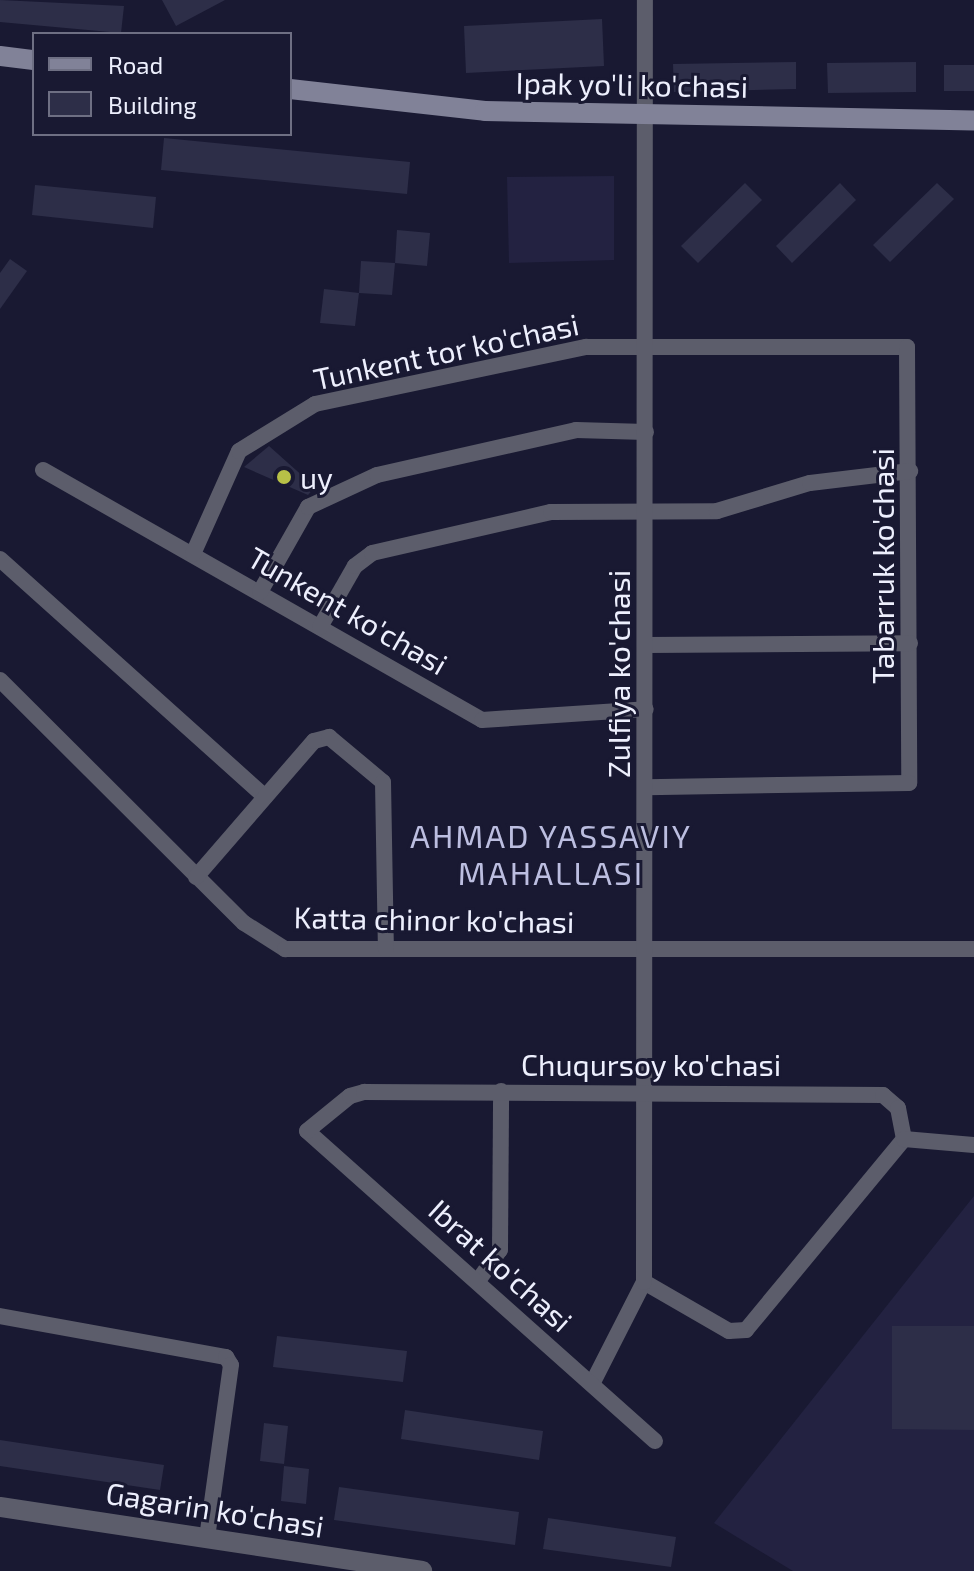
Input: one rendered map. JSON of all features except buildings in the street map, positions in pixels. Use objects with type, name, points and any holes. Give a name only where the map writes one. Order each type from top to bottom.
[{"type":"main road","points":[[0,56],[32,60]]},
{"type":"main road","name":"Ipak yo'li ko'chasi","points":[[292,89],[485,111],[974,120]]},
{"type":"street","name":"Zulfiya ko'chasi","points":[[592,1384],[644,1282],[645,0]]},
{"type":"street","name":"Tabarruk ko'chasi","points":[[644,344],[907,347],[910,471],[909,783],[646,787]]},
{"type":"street","name":"Tunkent tor ko'chasi","points":[[193,554],[239,451],[315,404],[586,347],[644,344]]},
{"type":"street","points":[[260,592],[308,507],[377,475],[576,430],[646,432]]},
{"type":"street","name":"Tunkent ko'chasi","points":[[43,470],[482,720],[646,709]]},
{"type":"street","points":[[320,627],[355,566],[372,553],[551,512],[717,511],[810,483],[910,471]]},
{"type":"street","points":[[0,559],[265,797]]},
{"type":"street","points":[[646,645],[910,643]]},
{"type":"street","name":"Katta chinor ko'chasi","points":[[0,680],[244,923],[285,949],[974,949]]},
{"type":"street","points":[[196,877],[320,736],[329,737],[378,772],[383,782],[386,949]]},
{"type":"street","points":[[478,1281],[500,1250],[501,1091]]},
{"type":"street","name":"Chuqursoy ko'chasi","points":[[307,1131],[350,1096],[364,1092],[644,1091],[883,1095],[898,1108],[904,1139]]},
{"type":"street","name":"Ibrat ko'chasi","points":[[307,1131],[655,1441]]},
{"type":"street","points":[[644,1282],[729,1331],[746,1330],[904,1139],[974,1145]]},
{"type":"street","points":[[0,1316],[226,1357],[231,1365],[207,1538]]},
{"type":"street","name":"Gagarin ko'chasi","points":[[0,1507],[422,1571]]},
{"type":"shaded area","points":[[614,176],[614,260],[509,263],[507,177]]},
{"type":"shaded area","points":[[974,1196],[974,1571],[793,1571],[714,1523]]},
{"type":"place","name":"uy","points":[[284,477]]},
{"type":"district","name":"AHMAD YASSAVIY MAHALLASI","points":[[551,854]]}]
